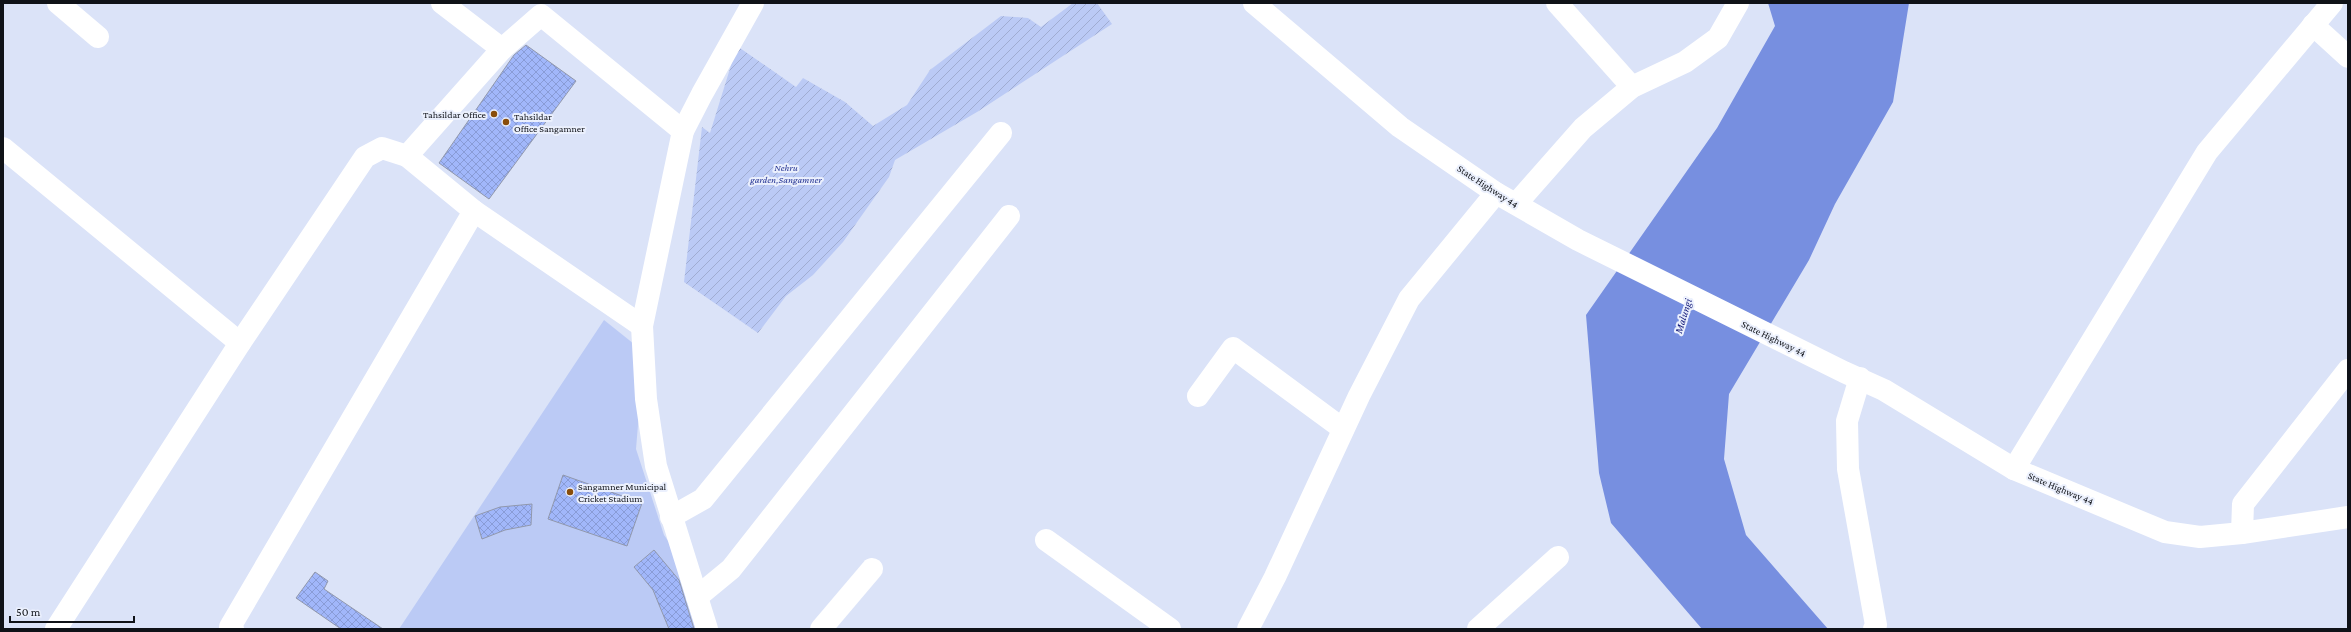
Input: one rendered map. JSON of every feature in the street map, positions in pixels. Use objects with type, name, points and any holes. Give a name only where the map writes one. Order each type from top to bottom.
[{"type":"street","points":[[58,3],[98,37]]},
{"type":"street","points":[[442,3],[502,49]]},
{"type":"street","points":[[707,629],[671,517],[653,452],[646,400],[642,326],[684,131],[702,94],[753,3]]},
{"type":"street","name":"State Highway 44","points":[[1254,3],[1400,127],[1496,193],[1578,240],[1884,390],[2014,469],[2165,532],[2200,536],[2242,533],[2348,517]]},
{"type":"street","points":[[1557,3],[1632,87]]},
{"type":"street","points":[[1516,204],[1583,128],[1632,87],[1685,62],[1718,38],[1738,3]]},
{"type":"street","points":[[2014,469],[2207,152],[2332,3]]},
{"type":"street","points":[[407,156],[502,49],[546,7],[684,131]]},
{"type":"street","points":[[2313,25],[2348,57]]},
{"type":"street","points":[[671,517],[703,499],[1001,133]]},
{"type":"street","points":[[3,148],[240,343]]},
{"type":"street","points":[[56,629],[240,343],[365,157],[382,148],[407,156],[474,210],[642,326]]},
{"type":"street","points":[[1248,629],[1275,577],[1343,429],[1409,299],[1496,193]]},
{"type":"street","points":[[232,629],[230,627],[474,210]]},
{"type":"street","points":[[697,597],[731,569],[1009,216]]},
{"type":"street","points":[[1198,396],[1233,348],[1343,429]]},
{"type":"street","points":[[2242,533],[2243,504],[2348,370]]},
{"type":"street","points":[[1852,375],[1847,421],[1848,469],[1875,627]]},
{"type":"street","points":[[1046,540],[1170,629]]},
{"type":"street","points":[[1478,629],[1558,556]]},
{"type":"street","points":[[821,629],[872,569]]},
{"type":"green space","name":"Nehru garden,Sangamner","points":[[1073,3],[1097,3],[1112,24],[977,112],[895,160],[889,177],[843,242],[813,275],[786,296],[758,333],[684,282],[702,127],[710,133],[737,46],[796,87],[803,78],[845,102],[873,126],[907,105],[930,70],[1001,16],[1028,18],[1041,27]]},
{"type":"green space","name":"Sangamner Municipal Cricket Stadium","points":[[604,320],[644,352],[636,449],[664,535],[673,548],[699,629],[399,629]]},
{"type":"water","name":"Malungi","points":[[1768,3],[1909,3],[1893,102],[1835,204],[1809,260],[1729,394],[1724,459],[1746,535],[1828,629],[1702,629],[1611,523],[1599,473],[1586,315],[1717,128],[1775,26]]},
{"type":"building","name":"Tahsildar Office Sangamner","points":[[526,45],[576,81],[489,199],[439,163],[514,55]]},
{"type":"building","points":[[563,475],[642,503],[627,546],[548,519]]},
{"type":"building","points":[[532,504],[531,525],[505,530],[482,539],[475,516],[500,507]]},
{"type":"building","points":[[654,550],[679,580],[694,629],[669,629],[653,590],[634,567]]},
{"type":"building","points":[[315,572],[328,581],[324,589],[383,629],[341,629],[296,598]]},
{"type":"place","name":"Tahsildar Office","points":[[494,114]]},
{"type":"place","name":"Tahsildar Office Sangamner","points":[[506,122]]},
{"type":"place","name":"Sangamner Municipal Cricket Stadium","points":[[570,492]]}]
